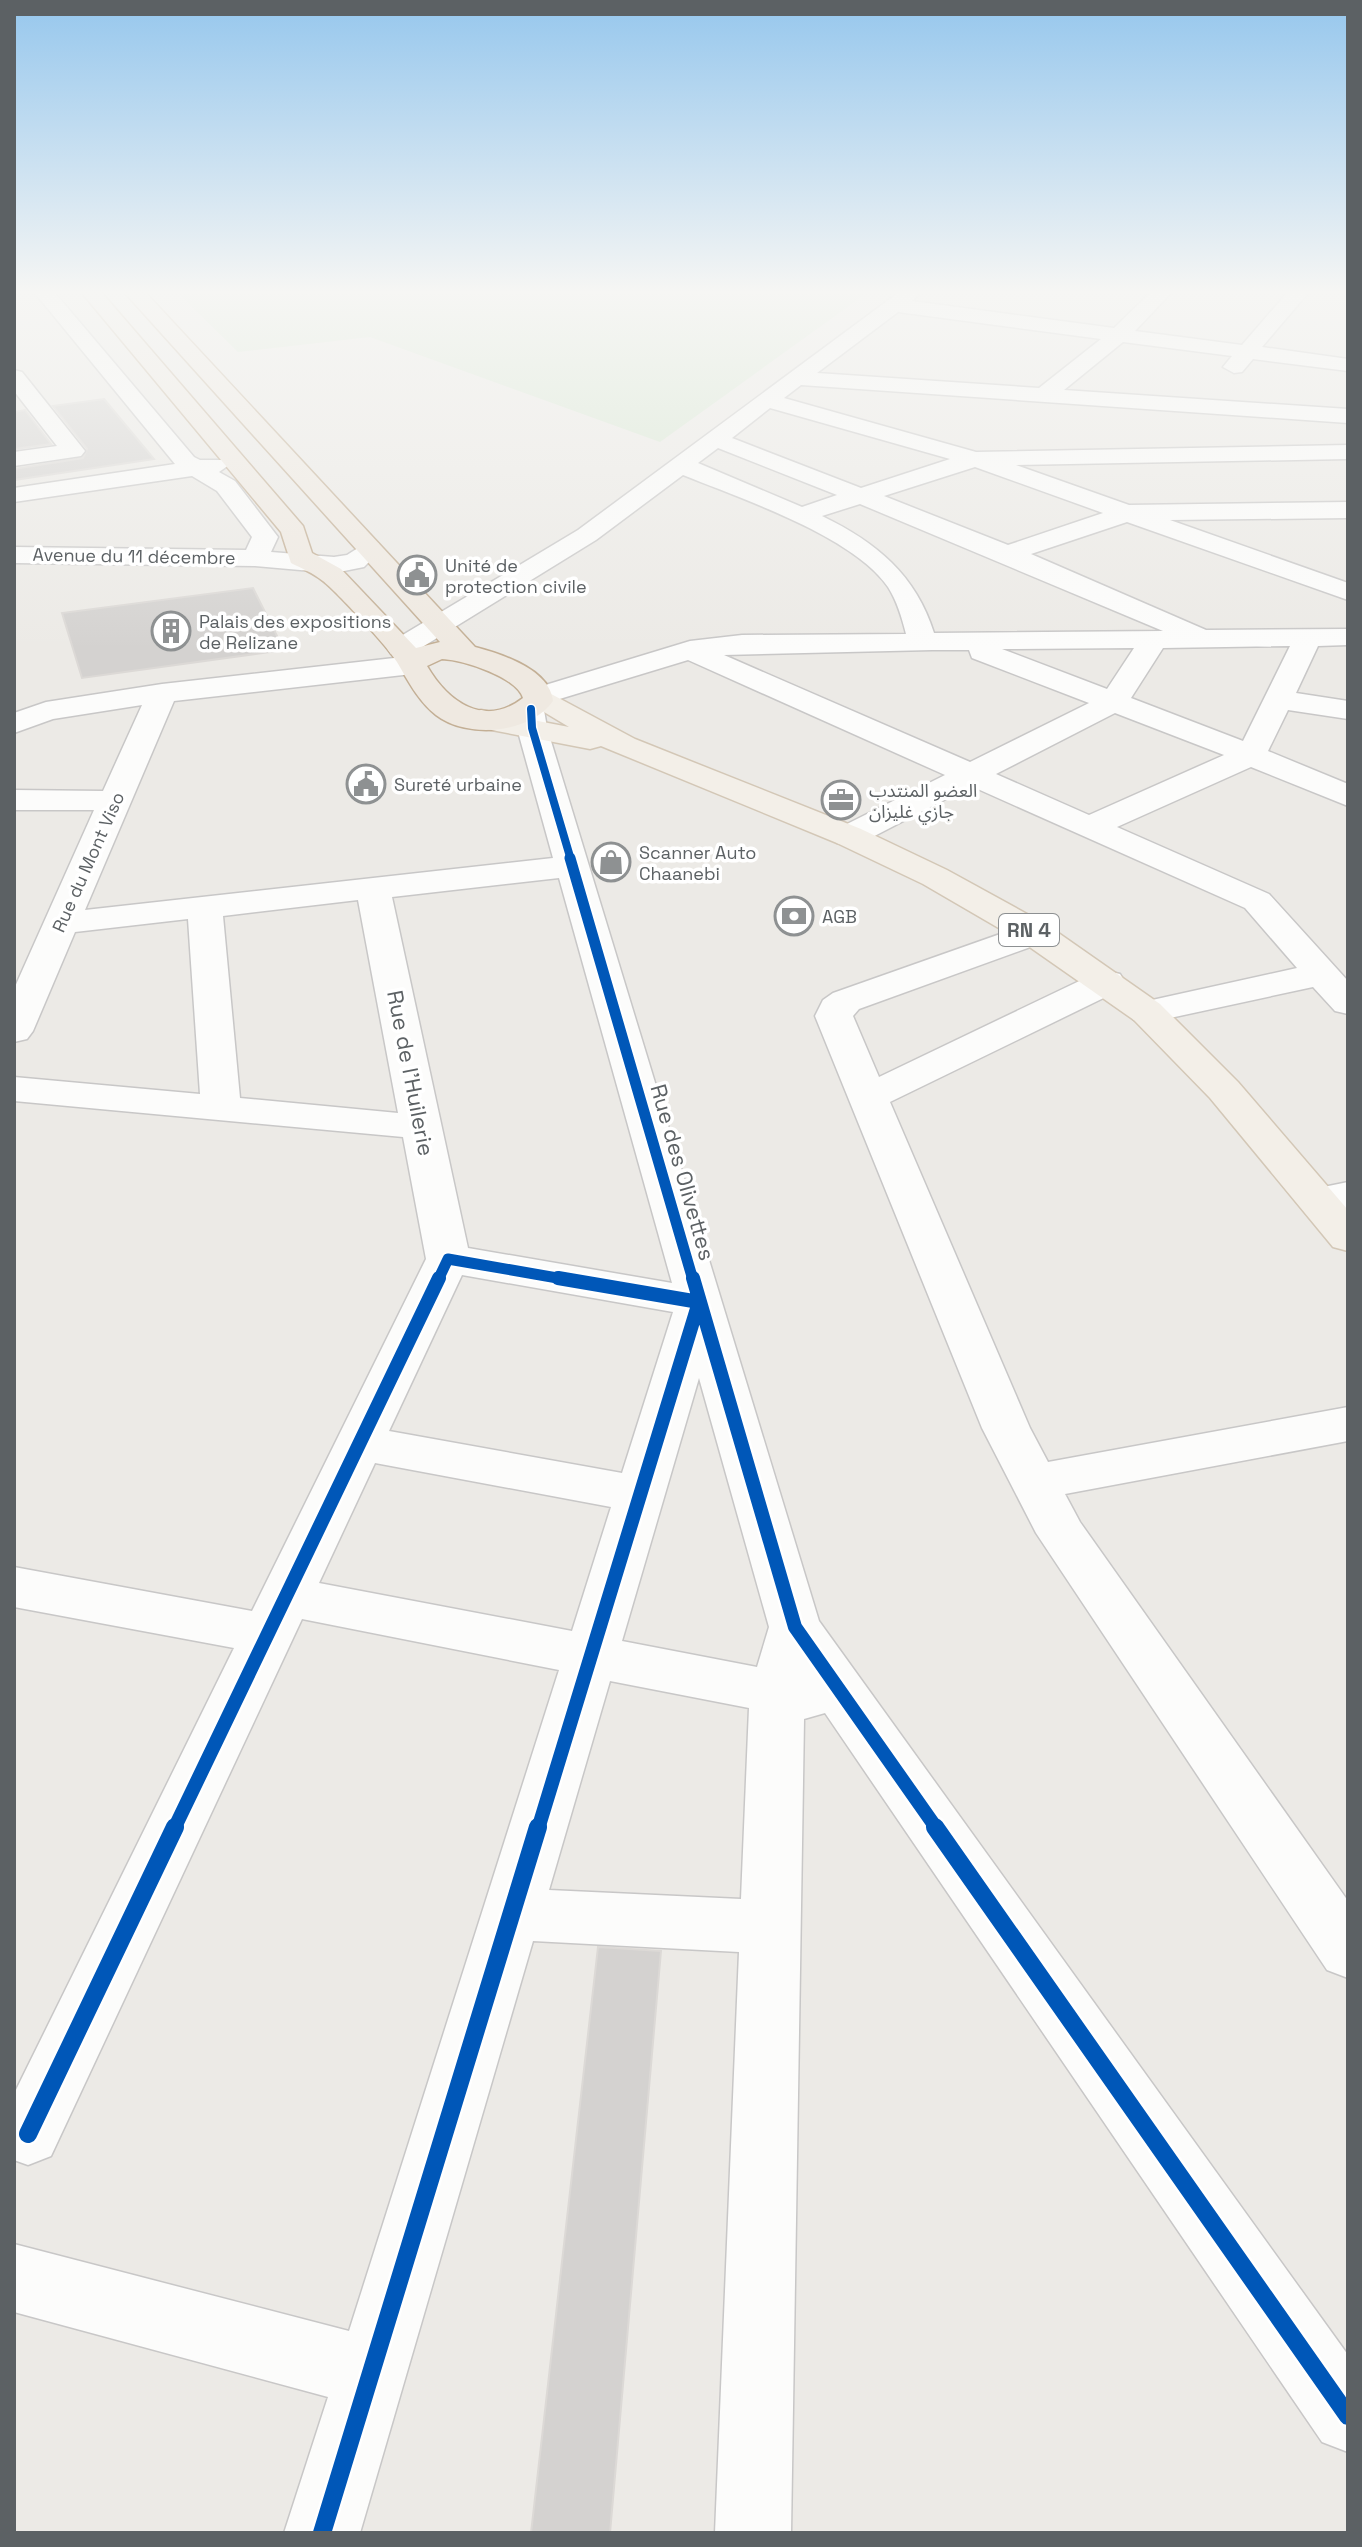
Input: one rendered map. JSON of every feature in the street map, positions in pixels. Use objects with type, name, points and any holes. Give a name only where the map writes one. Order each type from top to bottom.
[{"type":"highway","points":[[191,412],[294,531],[303,555],[332,575],[409,658],[449,711],[481,719]]},
{"type":"highway","points":[[244,412],[439,628],[464,651],[530,684],[535,708]]},
{"type":"highway","points":[[238,502],[315,490]]},
{"type":"highway","points":[[409,658],[431,652],[464,651]]},
{"type":"main road","name":"RN 4","points":[[481,719],[535,708],[849,836],[935,877],[1034,933],[1147,1012],[1334,1197],[1348,1237]]},
{"type":"street","points":[[14,459],[73,451],[42,412]]},
{"type":"street","points":[[146,412],[194,469],[220,482],[265,537],[255,558]]},
{"type":"street","points":[[14,724],[46,711],[409,658],[439,628],[587,535],[755,412]]},
{"type":"street","points":[[808,412],[975,459],[1348,592]]},
{"type":"street","points":[[870,429],[892,412]]},
{"type":"street","points":[[1199,412],[1223,454]]},
{"type":"street","points":[[1304,412],[1347,415]]},
{"type":"street","points":[[717,440],[1007,554],[1209,639]]},
{"type":"street","points":[[798,516],[975,459],[1348,452]]},
{"type":"street","points":[[14,495],[233,463]]},
{"type":"street","points":[[683,466],[843,539],[890,573],[914,610],[923,644]]},
{"type":"street","points":[[1007,554],[1127,513],[1348,510]]},
{"type":"street","name":"Avenue du 11 décembre","points":[[14,555],[255,558],[303,555],[345,564],[362,558],[366,545]]},
{"type":"street","points":[[1288,571],[1348,569]]},
{"type":"street","points":[[535,708],[612,673],[690,650],[769,643],[960,644],[1348,637]]},
{"type":"street","points":[[1089,827],[1251,755],[1308,638]]},
{"type":"street","points":[[849,836],[1113,702],[1154,640]]},
{"type":"street","points":[[960,644],[1251,755],[1348,796]]},
{"type":"street","points":[[690,650],[972,772],[1257,901],[1339,990]]},
{"type":"street","points":[[504,669],[564,676],[612,673]]},
{"type":"street","name":"Rue du Mont Viso","points":[[14,1031],[162,693]]},
{"type":"street","points":[[1278,699],[1348,710]]},
{"type":"street","name":"Rue des Olivettes","points":[[535,708],[574,866],[795,1627]]},
{"type":"street","points":[[14,800],[115,801]]},
{"type":"street","points":[[62,923],[574,866]]},
{"type":"street","name":"Rue de l'Huilerie","points":[[373,887],[448,1259]]},
{"type":"street","points":[[205,906],[221,1108]]},
{"type":"street","points":[[1034,933],[846,1001],[836,1008],[834,1016],[1006,1428],[1061,1533],[1348,1951]]},
{"type":"street","points":[[867,1098],[1107,982]]},
{"type":"street","points":[[1147,1012],[1339,990]]},
{"type":"street","points":[[14,1089],[422,1127]]},
{"type":"street","points":[[19,2134],[277,1615],[448,1259],[699,1302],[322,2533]]},
{"type":"street","points":[[1034,1482],[1348,1424]]},
{"type":"street","points":[[360,1443],[640,1494]]},
{"type":"street","points":[[14,1587],[277,1615],[591,1655],[851,1706]]},
{"type":"street","points":[[786,2533],[754,2499],[777,1692],[795,1627]]},
{"type":"street","points":[[795,1627],[1348,2416]]},
{"type":"street","points":[[512,1914],[770,1927]]},
{"type":"street","points":[[14,2278],[371,2373]]},
{"type":"green space","points":[[577,412],[702,412],[660,442]]},
{"type":"building","points":[[14,412],[26,412],[51,444],[14,449]]},
{"type":"building","points":[[58,412],[115,412],[154,459],[14,480],[14,469],[83,458],[87,449]]},
{"type":"building","name":"Palais des expositions de Relizane","points":[[253,588],[284,650],[82,678],[62,613]]},
{"type":"building","points":[[598,1947],[661,1951],[610,2533],[531,2533]]},
{"type":"cycle path","points":[[531,709],[532,728],[795,1627],[1348,2416]]},
{"type":"cycle path","points":[[28,2134],[448,1259],[699,1302],[322,2533]]},
{"type":"place","name":"Unité de protection civile","points":[[417,575]]},
{"type":"place","name":"Palais des expositions de Relizane","points":[[171,631]]},
{"type":"place","name":"Sureté urbaine","points":[[366,784]]},
{"type":"place","name":"العضو المنتدب جازي غليزان","points":[[841,800]]},
{"type":"place","name":"Scanner Auto Chaanebi","points":[[611,862]]},
{"type":"place","name":"AGB","points":[[794,916]]}]
